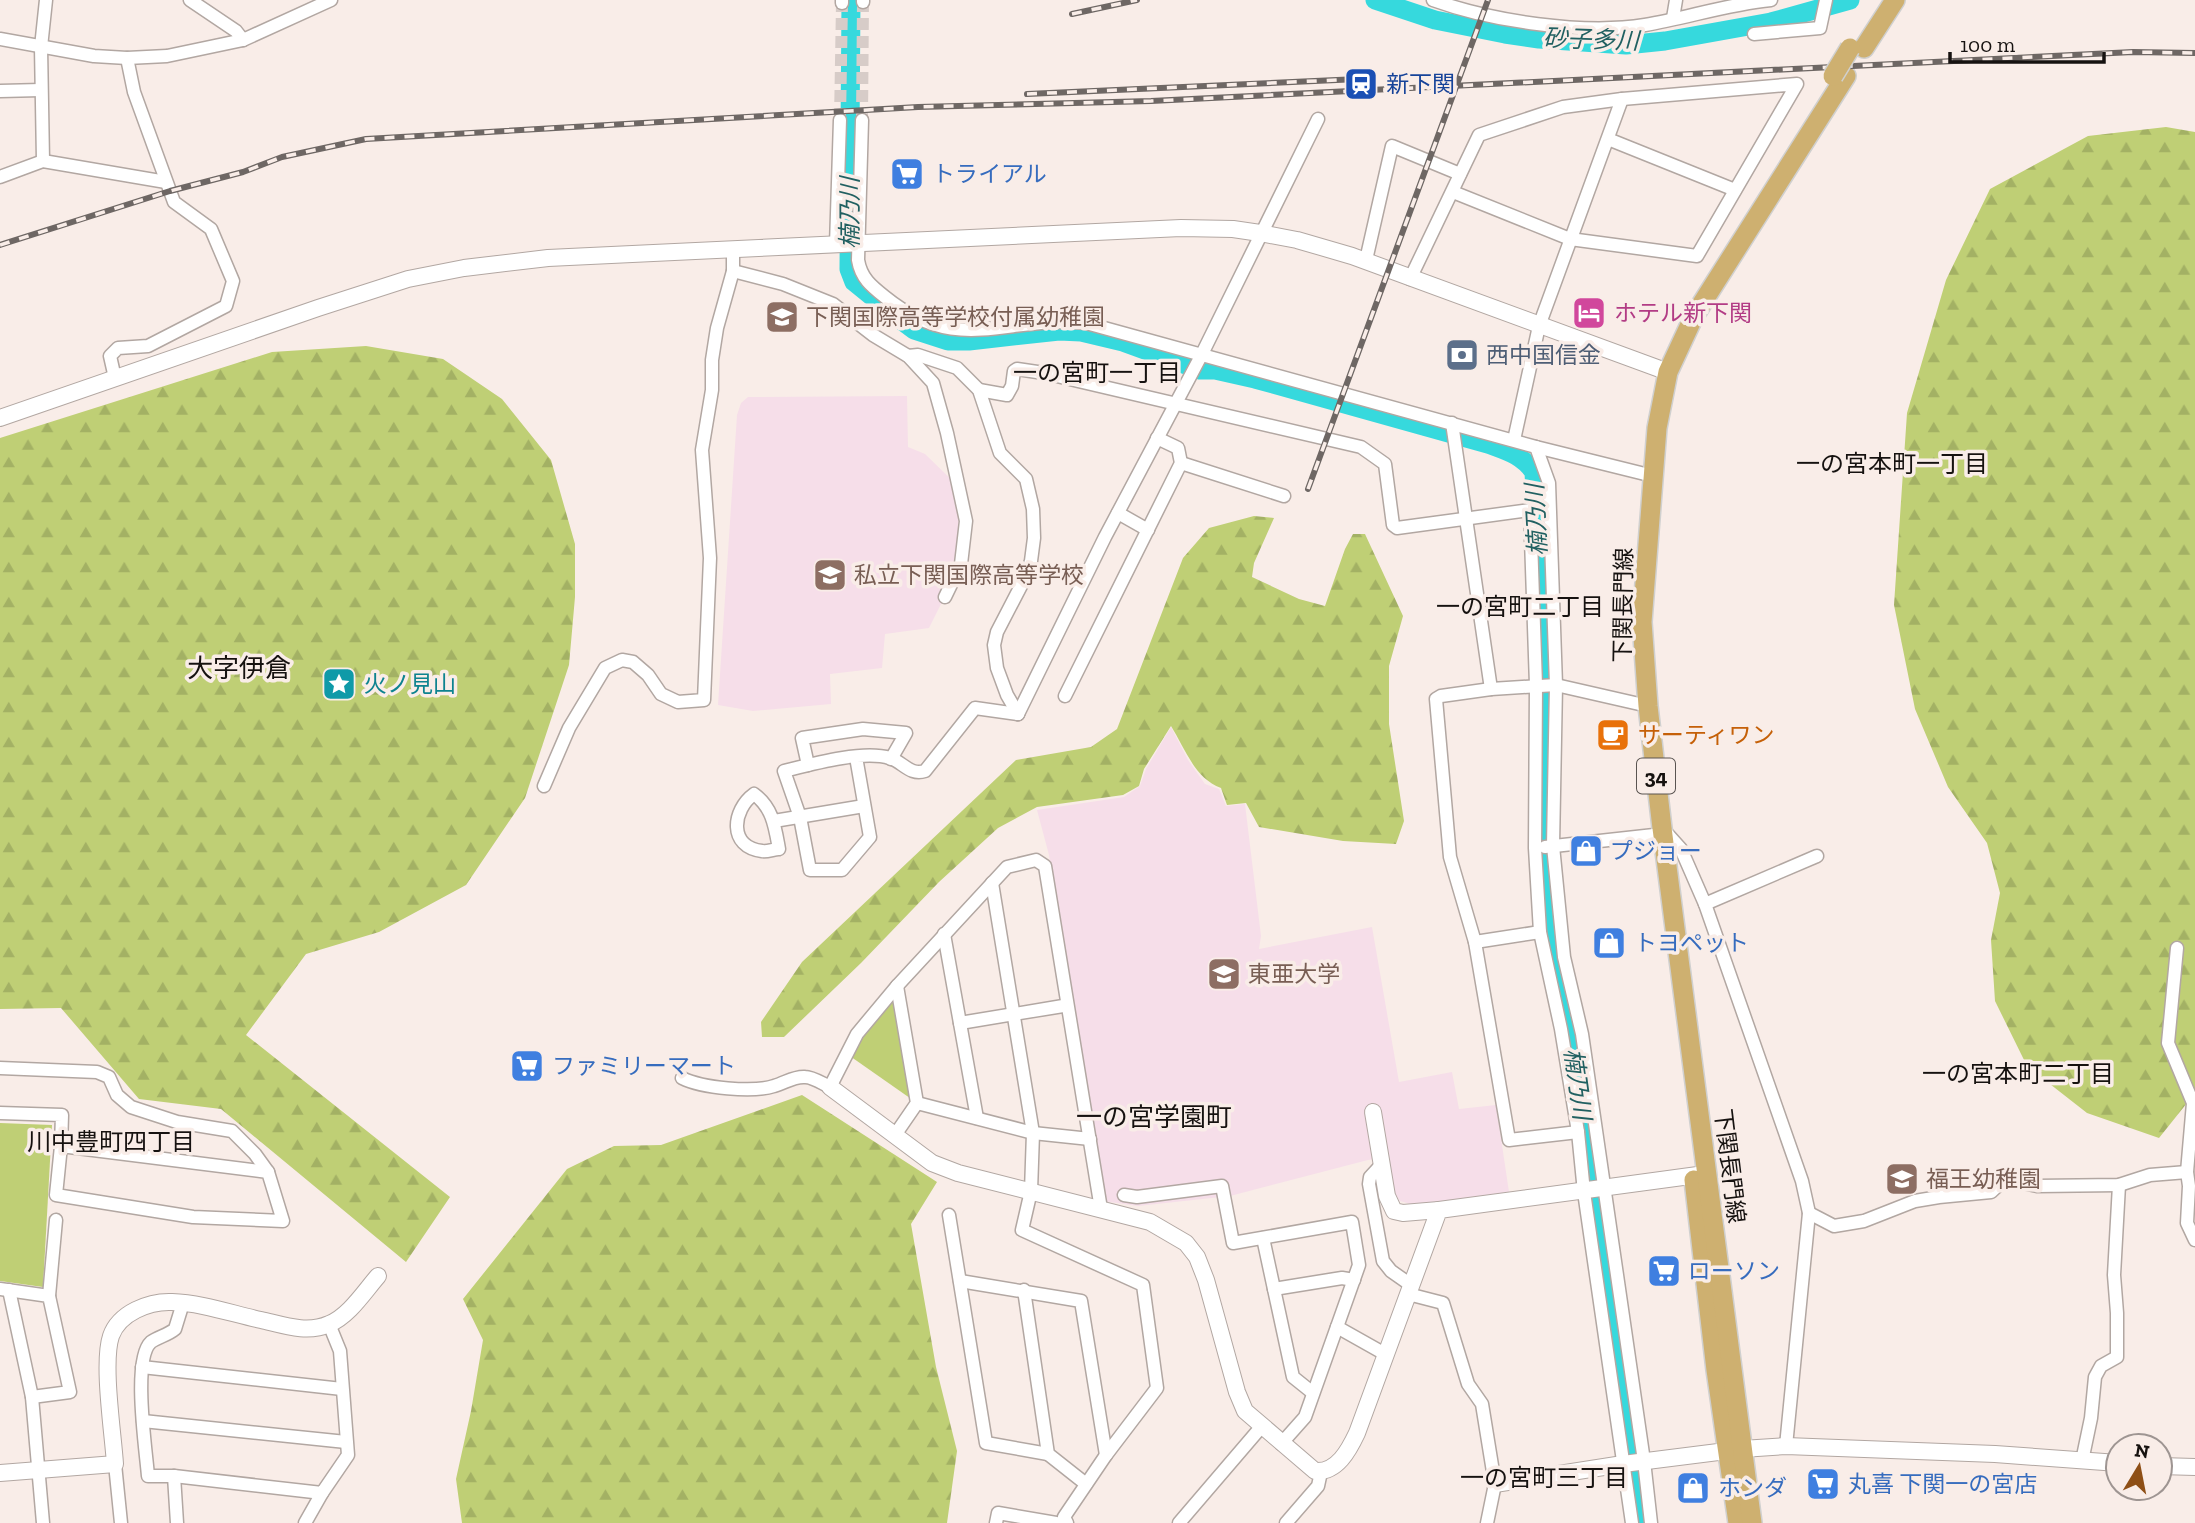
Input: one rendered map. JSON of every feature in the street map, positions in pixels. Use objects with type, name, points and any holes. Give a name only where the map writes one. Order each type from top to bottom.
[{"type":"main road","name":"下関長門線","points":[[1752,1523],[1736,1450],[1642,705],[1647,474],[1657,428],[1662,370],[1886,1]]},
{"type":"main road","name":"下関長門線","points":[[1736,1450],[1738,1523]]},
{"type":"street","points":[[43,162],[40,90],[46,0]]},
{"type":"street","points":[[190,0],[236,31],[243,40]]},
{"type":"street","points":[[211,13],[213,0]]},
{"type":"street","points":[[0,39],[93,56],[167,56],[243,40],[331,0]]},
{"type":"street","points":[[1433,0],[1457,9],[1566,26],[1630,26],[1737,2],[1771,0]]},
{"type":"street","points":[[1672,18],[1676,0]]},
{"type":"street","points":[[1754,34],[1820,28],[1826,0]]},
{"type":"street","points":[[115,378],[110,356],[118,348],[149,346],[226,306],[233,281],[211,229],[174,202],[134,92],[127,58]]},
{"type":"street","points":[[1410,279],[1479,135],[1563,107],[1622,99],[1797,84],[1697,256],[1570,239],[1453,192]]},
{"type":"street","points":[[0,91],[40,90]]},
{"type":"street","points":[[1514,440],[1539,326],[1622,99]]},
{"type":"street","points":[[1018,714],[1051,644],[1202,354],[1318,118]]},
{"type":"street","points":[[836,245],[840,120]]},
{"type":"street","points":[[862,120],[859,270],[866,282],[905,312],[947,329],[970,332],[1038,322],[1073,321],[1117,330],[1536,447],[1647,474]]},
{"type":"street","points":[[1608,139],[1735,190]]},
{"type":"street","points":[[1366,260],[1392,146],[1460,174]]},
{"type":"street","points":[[0,177],[43,162],[166,182]]},
{"type":"street","points":[[0,418],[408,279],[464,268],[548,258],[1181,228],[1233,229],[1260,233],[1297,240],[1366,260],[1410,279],[1662,370]]},
{"type":"street","points":[[544,786],[569,728],[605,668],[622,660],[634,662],[648,675],[661,694],[678,702],[704,700],[709,558],[702,450],[712,390],[712,360],[717,328],[733,271],[733,249]]},
{"type":"street","points":[[733,271],[783,284],[833,304],[873,335],[908,356],[933,383],[938,394],[966,521],[961,564],[945,597]]},
{"type":"street","points":[[908,356],[918,355],[957,368],[979,390],[1000,453],[1026,479],[1033,509],[1034,538],[1031,561],[997,632],[994,645],[997,668],[1018,714]]},
{"type":"street","points":[[979,390],[1007,395],[1017,369],[1044,373],[1361,447],[1385,464],[1393,525],[1397,528],[1530,510],[1536,685],[1535,848],[1540,932],[1562,1029],[1578,1132],[1595,1190],[1634,1462],[1632,1523]]},
{"type":"street","points":[[1452,424],[1491,689]]},
{"type":"street","points":[[1065,696],[1181,463],[1178,448],[1157,438]]},
{"type":"street","points":[[1536,447],[1549,483],[1556,685],[1553,846],[1564,957],[1582,1034],[1595,1190],[1634,1462],[1651,1523]]},
{"type":"street","points":[[1181,463],[1284,496]]},
{"type":"street","points":[[1118,513],[1148,530]]},
{"type":"street","points":[[1578,1132],[1509,1140],[1475,942],[1450,857],[1436,699],[1440,695],[1491,689],[1556,685],[1642,705]]},
{"type":"street","points":[[856,757],[870,837],[842,870],[810,870],[800,817],[784,771],[856,757],[891,758],[906,769],[918,773],[925,771],[975,708],[1018,714]]},
{"type":"street","points":[[808,765],[802,738],[863,729],[906,733],[891,758]]},
{"type":"street","points":[[754,794],[766,802],[774,821],[779,849],[762,851],[745,844],[737,832],[737,813],[754,794]]},
{"type":"street","points":[[774,821],[864,806]]},
{"type":"street","points":[[1535,848],[1659,832],[1681,849],[1705,904],[1802,1181],[1809,1213],[1786,1446]]},
{"type":"street","points":[[1705,904],[1817,856]]},
{"type":"street","points":[[830,1087],[857,1034],[944,934],[1007,867],[1036,860],[1045,866],[1101,1209]]},
{"type":"street","points":[[992,883],[1033,1133],[1031,1191],[1022,1230],[1143,1285],[1157,1388],[1106,1455],[1061,1521],[998,1513],[996,1523]]},
{"type":"street","points":[[1475,942],[1540,932]]},
{"type":"street","points":[[944,934],[977,1118]]},
{"type":"street","points":[[2177,948],[2168,1043],[2194,1103],[2187,1172],[2187,1223],[2195,1240]]},
{"type":"street","points":[[895,1135],[917,1103],[897,986]]},
{"type":"street","points":[[960,1023],[1063,1006]]},
{"type":"street","points":[[0,1068],[97,1072],[109,1077],[117,1095],[131,1107],[177,1122],[232,1131],[255,1154],[268,1172],[283,1221],[193,1217],[56,1195],[61,1115],[0,1113]]},
{"type":"street","points":[[682,1078],[695,1085],[722,1088],[772,1087],[808,1076],[830,1087],[932,1163],[958,1173],[1150,1222],[1170,1232],[1186,1243],[1197,1257],[1245,1411],[1309,1468],[1321,1472],[1332,1468],[1349,1449],[1357,1433],[1439,1210]]},
{"type":"street","points":[[917,1103],[1033,1133],[1090,1139]]},
{"type":"street","points":[[1373,1112],[1387,1196],[1394,1212],[1439,1210],[1700,1175]]},
{"type":"street","points":[[61,1146],[268,1172]]},
{"type":"street","points":[[1382,1164],[1370,1177],[1368,1184],[1383,1261],[1410,1289],[1443,1303],[1468,1384],[1482,1404],[1495,1484],[1487,1523]]},
{"type":"street","points":[[1809,1213],[1834,1226],[1864,1221],[1915,1201],[1991,1192],[2005,1179],[2037,1186],[2119,1185],[2150,1175],[2187,1172]]},
{"type":"street","points":[[2082,1461],[2091,1418],[2095,1377],[2101,1366],[2117,1357],[2114,1275],[2119,1185]]},
{"type":"street","points":[[1124,1195],[1137,1197],[1222,1186],[1233,1244],[1352,1222],[1359,1265],[1305,1417],[1281,1444]]},
{"type":"street","points":[[949,1215],[986,1443],[1048,1454],[1086,1484]]},
{"type":"street","points":[[32,1397],[70,1392],[49,1296],[56,1220]]},
{"type":"street","points":[[1263,1238],[1293,1377],[1313,1393]]},
{"type":"street","points":[[121,1523],[108,1373],[111,1337],[117,1325],[136,1310],[159,1303],[183,1303],[310,1329],[329,1324],[342,1316],[379,1276]]},
{"type":"street","points":[[1274,1289],[1342,1278],[1354,1280]]},
{"type":"street","points":[[960,1281],[1081,1301],[1106,1455]]},
{"type":"street","points":[[43,1523],[32,1397],[5,1290],[49,1296]]},
{"type":"street","points":[[1024,1290],[1048,1454]]},
{"type":"street","points":[[183,1303],[175,1329],[152,1342],[145,1352],[142,1367],[143,1420],[148,1476],[174,1476],[322,1493]]},
{"type":"street","points":[[305,1523],[348,1455],[340,1351],[329,1324]]},
{"type":"street","points":[[1337,1327],[1385,1354]]},
{"type":"street","points":[[142,1367],[342,1389]]},
{"type":"street","points":[[143,1420],[346,1442]]},
{"type":"street","points":[[1179,1523],[1262,1426]]},
{"type":"street","points":[[1495,1484],[1634,1462],[1786,1446],[1995,1454],[2104,1462]]},
{"type":"street","points":[[0,1473],[115,1464]]},
{"type":"street","points":[[2174,1467],[2195,1468]]},
{"type":"street","points":[[1286,1523],[1318,1486],[1321,1472]]},
{"type":"street","points":[[174,1476],[177,1523]]},
{"type":"shaded area","points":[[907,396],[908,447],[925,454],[961,489],[961,564],[929,628],[885,634],[882,668],[830,674],[831,704],[753,711],[718,705],[737,415],[741,403],[748,397]]},
{"type":"shaded area","name":"東亜大学","points":[[1171,727],[1188,760],[1205,784],[1219,789],[1226,806],[1245,804],[1261,936],[1259,949],[1372,927],[1399,1082],[1452,1072],[1459,1109],[1496,1105],[1509,1192],[1414,1205],[1400,1201],[1394,1193],[1389,1157],[1230,1196],[1138,1206],[1103,1201],[1049,855],[1037,810],[1124,797],[1140,786],[1146,769]]},
{"type":"green space","points":[[2166,127],[2195,132],[2195,1093],[2159,1138],[2087,1113],[2027,1066],[1995,1001],[1991,940],[2000,893],[1987,843],[1948,787],[1915,709],[1894,605],[1907,413],[1946,280],[1990,189],[2088,136]]},
{"type":"green space","points":[[366,346],[443,359],[502,399],[551,460],[575,544],[575,597],[569,665],[525,798],[466,885],[379,932],[306,954],[246,1035],[450,1197],[406,1262],[221,1109],[139,1099],[61,1008],[0,1009],[0,438],[272,352]]},
{"type":"green space","points":[[1254,516],[1274,518],[1254,563],[1252,577],[1299,599],[1325,606],[1353,534],[1365,534],[1403,616],[1389,666],[1389,724],[1404,821],[1396,844],[1343,841],[1259,827],[1246,803],[1227,805],[1221,788],[1197,770],[1171,726],[1144,769],[1139,786],[1123,795],[1037,807],[998,828],[939,882],[861,963],[784,1037],[762,1037],[761,1022],[802,962],[1016,760],[1091,747],[1117,729],[1183,558],[1209,528]]},
{"type":"green space","points":[[897,986],[917,1103],[847,1054]]},
{"type":"green space","points":[[802,1095],[937,1182],[911,1224],[936,1367],[957,1451],[947,1523],[462,1523],[456,1479],[483,1340],[463,1299],[567,1169],[614,1146],[661,1145]]},
{"type":"green space","points":[[0,1123],[52,1125],[43,1287],[0,1281]]},
{"type":"waterway","name":"楠乃川","points":[[851,0],[849,269],[854,282],[914,330],[948,341],[1059,331],[1081,332],[1123,342],[1200,370],[1215,370],[1255,379],[1488,444],[1508,451],[1534,472],[1544,677],[1547,916],[1557,977],[1567,1013],[1642,1523]]},
{"type":"waterway","name":"砂子多川","points":[[1375,0],[1435,20],[1505,34],[1626,45],[1665,41],[1771,22],[1850,0]]},
{"type":"tunnel","points":[[862,120],[863,2]]},
{"type":"tunnel","points":[[840,120],[842,3]]},
{"type":"railway","points":[[1072,14],[1137,0]]},
{"type":"railway","points":[[1308,489],[1488,0]]},
{"type":"railway","points":[[0,245],[170,191],[243,172],[282,157],[366,139],[918,107],[1151,101],[2133,52],[2195,53]]},
{"type":"railway","points":[[1027,94],[1359,79]]},
{"type":"place","name":"新下関","points":[[1361,84]]},
{"type":"place","name":"トライアル","points":[[907,174]]},
{"type":"place","name":"ホテル新下関","points":[[1589,313]]},
{"type":"place","name":"下関国際高等学校付属幼稚園","points":[[782,317]]},
{"type":"place","name":"西中国信金","points":[[1462,355]]},
{"type":"place","name":"私立下関国際高等学校","points":[[830,575]]},
{"type":"place","name":"火ノ見山","points":[[339,684]]},
{"type":"place","name":"サーティワン","points":[[1613,735]]},
{"type":"place","name":"プジョー","points":[[1586,851]]},
{"type":"place","name":"トヨペット","points":[[1609,943]]},
{"type":"place","name":"東亜大学","points":[[1224,974]]},
{"type":"place","name":"ファミリーマート","points":[[527,1066]]},
{"type":"place","name":"福王幼稚園","points":[[1902,1179]]},
{"type":"place","name":"ローソン","points":[[1664,1271]]},
{"type":"place","name":"丸喜 下関一の宮店","points":[[1823,1484]]},
{"type":"place","name":"ホンダ","points":[[1693,1488]]},
{"type":"district","name":"一の宮町一丁目","points":[[1097,372]]},
{"type":"district","name":"一の宮本町一丁目","points":[[1892,463]]},
{"type":"district","name":"一の宮町二丁目","points":[[1520,606]]},
{"type":"district","name":"大字伊倉","points":[[239,668]]},
{"type":"district","name":"一の宮本町二丁目","points":[[2018,1073]]},
{"type":"district","name":"一の宮学園町","points":[[1154,1117]]},
{"type":"district","name":"川中豊町四丁目","points":[[111,1141]]},
{"type":"district","name":"一の宮町三丁目","points":[[1544,1477]]}]
